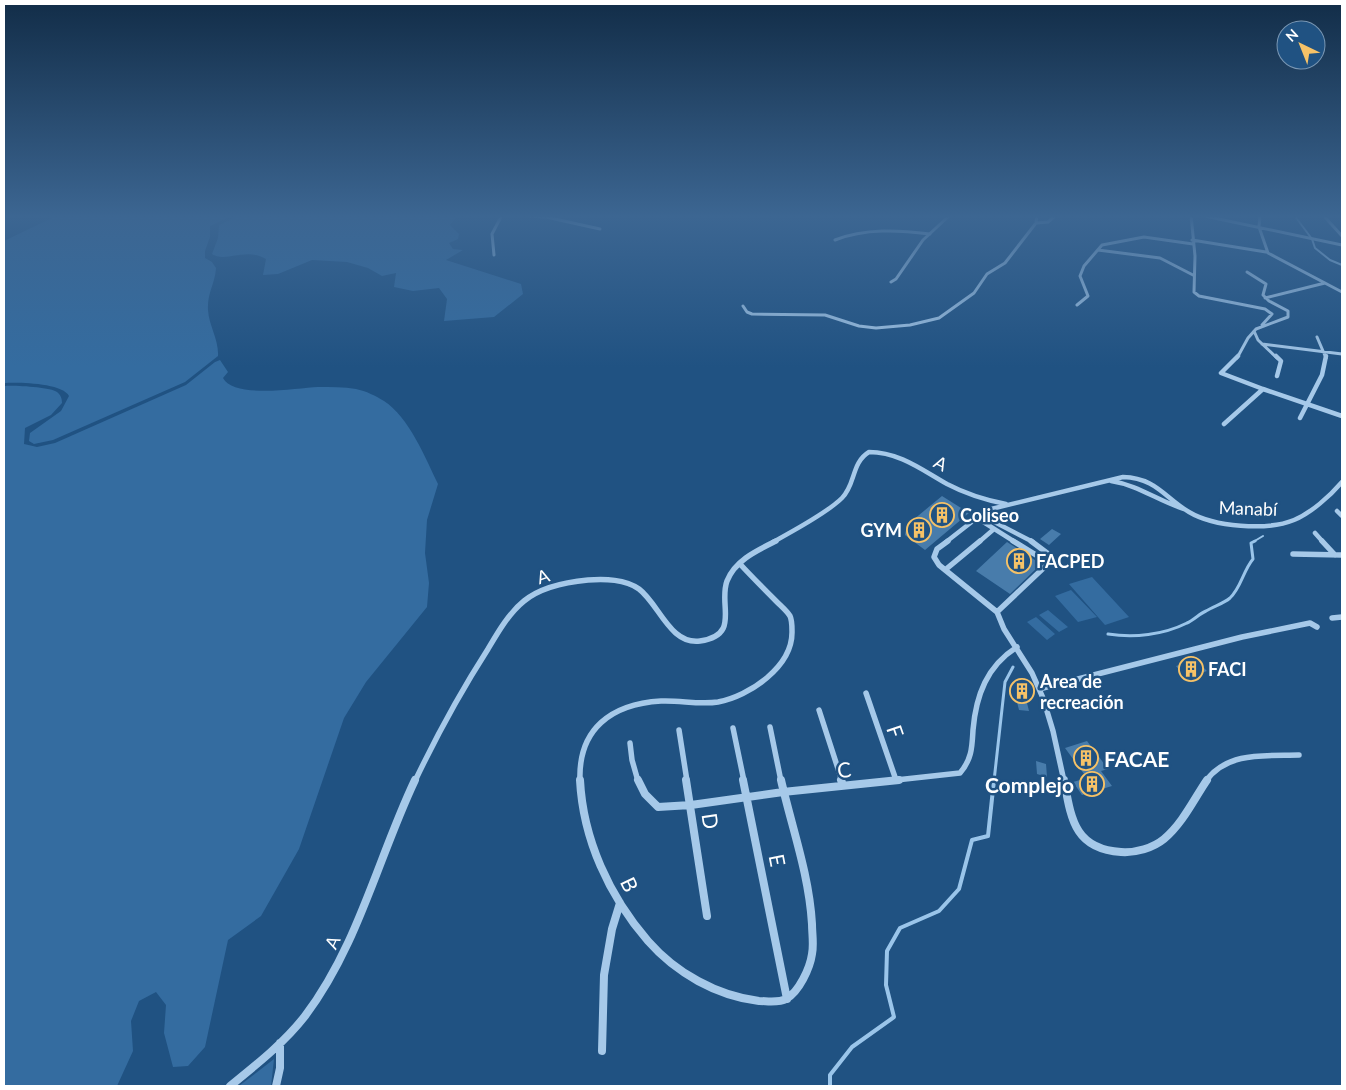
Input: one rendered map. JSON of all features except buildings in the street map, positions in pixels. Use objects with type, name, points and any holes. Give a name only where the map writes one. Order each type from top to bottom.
[{"type":"street","points":[[891,282],[896,279],[905,266]]},
{"type":"street","points":[[743,306],[747,312],[752,314],[818,314],[859,326],[876,328],[910,326],[939,318],[974,292],[988,274],[1001,266]]},
{"type":"street","points":[[1077,305],[1088,296],[1080,276],[1086,266]]},
{"type":"street","points":[[1176,266],[1193,275]]},
{"type":"street","points":[[1194,266],[1193,289],[1199,296],[1265,310],[1272,314],[1262,326]]},
{"type":"street","points":[[1293,266],[1342,292]]},
{"type":"street","points":[[1247,272],[1266,284],[1262,292],[1265,298],[1285,309],[1289,314],[1286,318],[1262,326],[1254,331],[1244,343],[1234,362],[1221,373],[1342,416]]},
{"type":"street","points":[[1265,298],[1326,283]]},
{"type":"street","points":[[1254,331],[1258,340],[1281,361],[1277,376]]},
{"type":"street","points":[[1300,418],[1305,403],[1320,380],[1326,362],[1324,351],[1317,337]]},
{"type":"street","points":[[1262,344],[1342,354]]},
{"type":"street","points":[[1224,424],[1264,389]]},
{"type":"street","name":"A","points":[[230,1086],[280,1043],[304,1018],[335,970],[354,932],[400,815],[422,765],[449,712],[493,639],[514,609],[527,598],[544,590],[592,580],[616,580],[638,588],[673,630],[685,639],[694,642],[712,638],[722,632],[727,621],[726,582],[730,573],[756,552],[842,498],[848,491],[857,460],[869,452],[894,455],[958,489],[990,501],[1006,504]]},
{"type":"street","name":"Manabí","points":[[1006,504],[1054,495],[1132,476],[1149,481],[1186,510],[1205,520],[1225,525],[1286,523],[1297,520],[1342,482]]},
{"type":"street","points":[[1106,481],[1132,484],[1148,491],[1168,504],[1186,510]]},
{"type":"street","points":[[1006,504],[987,510],[937,549],[934,557],[939,565],[997,612],[1000,623],[1017,647],[1039,689],[1057,741],[1071,817],[1075,828],[1086,840],[1104,850],[1124,853],[1151,849],[1179,825],[1210,776],[1220,766],[1232,761],[1251,758],[1299,755]]},
{"type":"street","points":[[1337,511],[1342,516]]},
{"type":"street","points":[[979,517],[994,529],[1049,564]]},
{"type":"street","points":[[979,517],[1018,534],[1048,552],[1052,560],[997,612]]},
{"type":"street","points":[[945,570],[994,529]]},
{"type":"street","points":[[1315,533],[1335,555]]},
{"type":"street","points":[[1010,539],[1018,534]]},
{"type":"street","points":[[1293,554],[1342,555]]},
{"type":"street","name":"B","points":[[740,564],[790,616],[793,624],[793,639],[786,655],[774,670],[754,689],[729,699],[708,703],[654,702],[635,705],[606,719],[593,730],[584,746],[580,768],[586,824],[596,854],[620,903],[651,944],[680,969],[703,984],[726,994],[752,1000],[776,1001],[787,998]]},
{"type":"street","points":[[1332,618],[1342,617]]},
{"type":"street","points":[[1039,689],[1242,637],[1310,623],[1317,627]]},
{"type":"street","name":"C","points":[[630,743],[632,768],[653,804],[658,807],[690,805],[783,792],[960,773],[968,766],[972,758],[974,724],[982,682],[991,669],[1008,652],[1017,647]]},
{"type":"street","name":"F","points":[[866,693],[896,780]]},
{"type":"street","points":[[819,710],[843,785]]},
{"type":"street","points":[[770,727],[783,792],[810,896],[813,953],[808,971],[787,998]]},
{"type":"street","name":"E","points":[[733,728],[787,998]]},
{"type":"street","name":"D","points":[[679,730],[707,916]]},
{"type":"street","points":[[602,1051],[604,975],[612,929],[620,903]]},
{"type":"street","points":[[276,1086],[280,1068],[280,1043]]},
{"type":"shaded area","points":[[4,266],[215,266],[216,268],[208,310],[217,344],[218,356],[185,382],[53,440],[34,444],[29,441],[30,433],[61,411],[69,396],[58,388],[49,386],[29,383],[4,383]]},
{"type":"shaded area","points":[[265,266],[298,266],[278,274],[263,275]]},
{"type":"shaded area","points":[[361,266],[464,266],[521,284],[523,294],[494,317],[444,321],[447,299],[439,288],[413,291],[394,287],[396,273],[382,276]]},
{"type":"shaded area","points":[[220,360],[228,372],[223,378],[229,384],[240,388],[267,391],[318,387],[356,389],[384,401],[401,417],[416,439],[438,484],[427,520],[425,553],[429,583],[427,607],[366,682],[344,718],[299,849],[261,916],[228,940],[205,1047],[188,1066],[173,1067],[164,1033],[166,1005],[156,992],[139,1001],[131,1021],[133,1051],[117,1086],[4,1086],[4,386],[23,386],[53,390],[60,396],[62,403],[51,415],[25,428],[24,444],[37,447],[55,443],[186,385]]},
{"type":"shaded area","points":[[1092,577],[1129,617],[1105,625],[1069,584]]},
{"type":"shaded area","points":[[1071,590],[1097,617],[1078,622],[1055,596]]},
{"type":"shaded area","points":[[1048,610],[1068,627],[1059,632],[1039,615]]},
{"type":"shaded area","points":[[1036,617],[1055,634],[1047,640],[1027,622]]},
{"type":"shaded area","points":[[274,1059],[271,1086],[239,1086]]},
{"type":"waterway","points":[[1253,542],[1263,536]]},
{"type":"waterway","points":[[1108,634],[1128,636],[1158,633],[1190,622],[1203,612],[1227,600],[1234,594],[1253,559],[1251,543],[1253,542]]},
{"type":"waterway","points":[[994,781],[1005,682],[1013,667]]},
{"type":"waterway","points":[[830,1086],[830,1075],[852,1047],[894,1017],[886,985],[887,951],[900,928],[939,911],[959,889],[972,840],[988,836],[994,780]]},
{"type":"place","name":"Coliseo","points":[[942,515]]},
{"type":"place","name":"GYM","points":[[919,530]]},
{"type":"place","name":"FACPED","points":[[1019,561]]},
{"type":"place","name":"FACI","points":[[1191,669]]},
{"type":"place","name":"Area de recreación","points":[[1022,691]]},
{"type":"place","name":"FACAE","points":[[1086,758]]},
{"type":"place","name":"Complejo","points":[[1092,784]]}]
